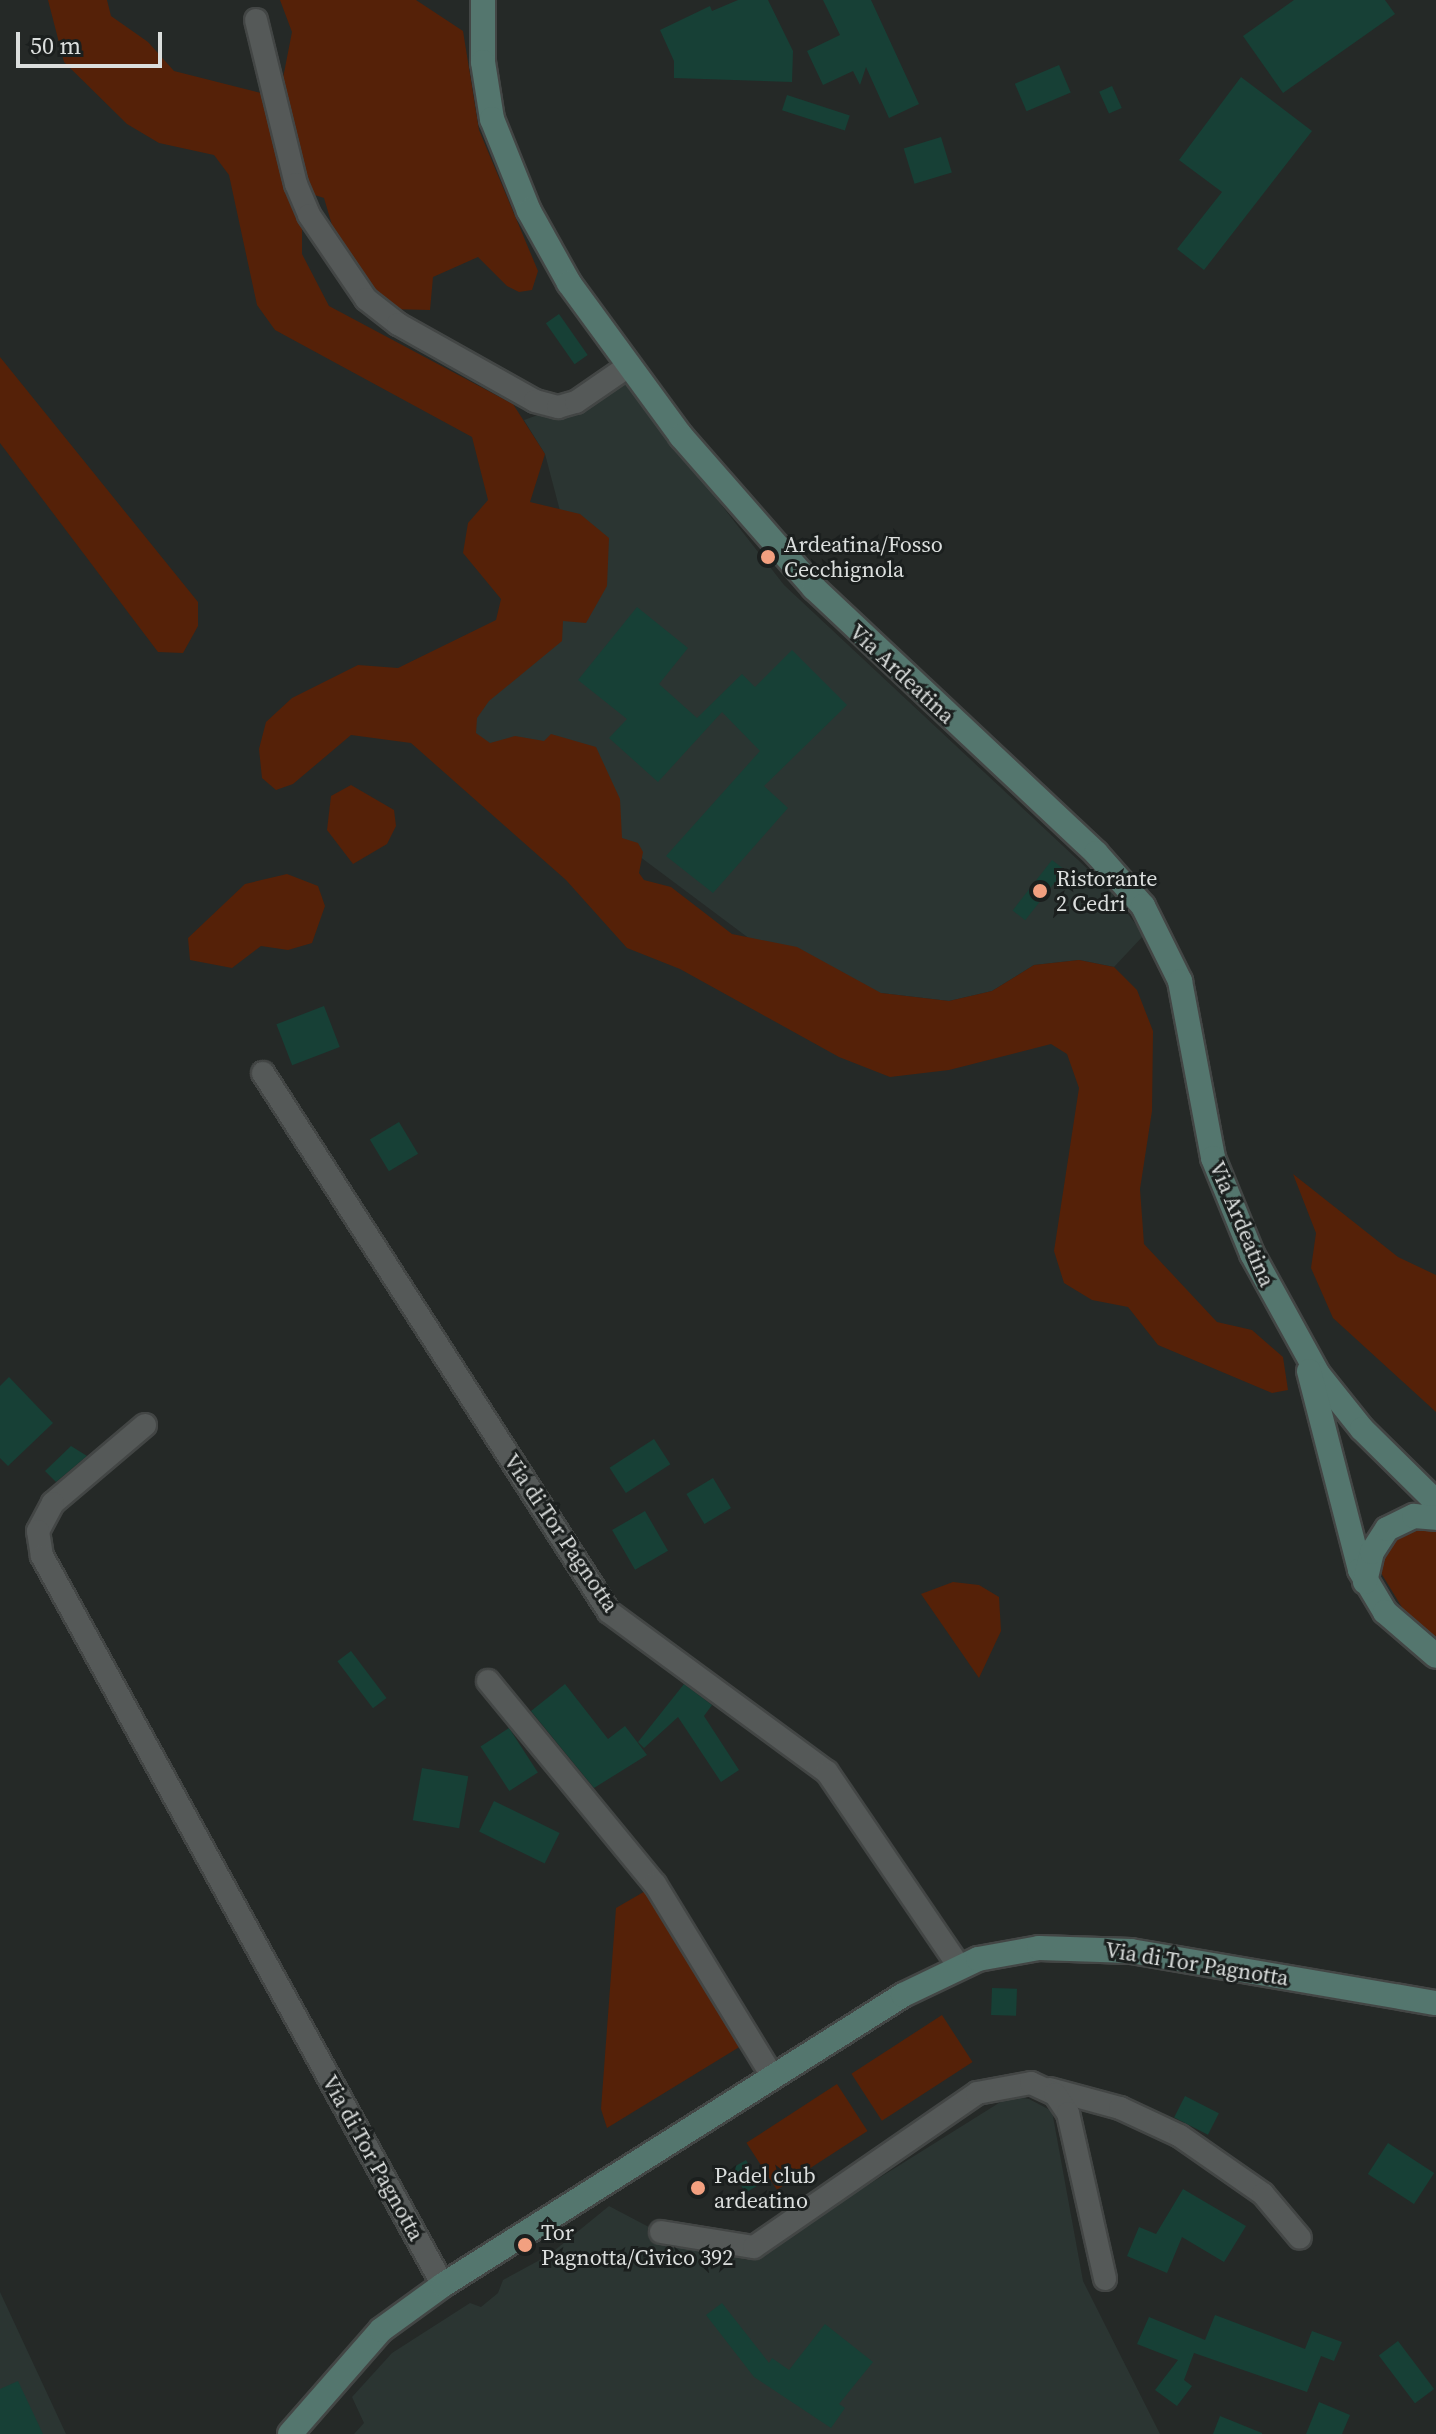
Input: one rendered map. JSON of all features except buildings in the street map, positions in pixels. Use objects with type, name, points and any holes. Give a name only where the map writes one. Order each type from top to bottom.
[{"type":"main road","name":"Via Ardeatina","points":[[483,0],[486,90],[502,150],[559,267],[627,367],[714,476],[840,616],[1096,853],[1143,906],[1186,999],[1205,1123],[1225,1194],[1303,1354],[1365,1582],[1394,1621],[1436,1656]]},
{"type":"main road","name":"Via Ardeatina","points":[[1303,1354],[1362,1429],[1436,1502]]},
{"type":"main road","points":[[1365,1582],[1372,1552],[1387,1529],[1414,1516],[1436,1518]]},
{"type":"main road","name":"Via di Tor Pagnotta","points":[[290,2434],[381,2330],[443,2285],[773,2077],[959,1966],[1039,1948],[1108,1949],[1436,2003]]},
{"type":"street","points":[[256,20],[296,184],[309,215],[366,299],[398,324],[535,401],[558,407],[576,402],[627,367]]},
{"type":"street","name":"Via di Tor Pagnotta","points":[[263,1073],[609,1612],[827,1772],[959,1966]]},
{"type":"street","name":"Via di Tor Pagnotta","points":[[145,1425],[53,1503],[38,1531],[42,1556],[443,2285]]},
{"type":"street","points":[[488,1681],[655,1884],[773,2077]]},
{"type":"street","points":[[661,2232],[754,2247],[977,2093],[1012,2083],[1045,2087],[1120,2108],[1180,2136],[1245,2179],[1300,2238]]},
{"type":"street","points":[[1045,2087],[1068,2113],[1105,2279]]},
{"type":"shaded area","points":[[48,0],[107,0],[111,16],[148,42],[174,71],[261,93],[281,88],[292,32],[280,0],[416,0],[463,31],[479,130],[538,271],[532,290],[519,292],[507,286],[478,257],[433,277],[430,310],[388,309],[348,279],[324,198],[302,191],[302,254],[329,306],[513,404],[545,454],[530,502],[580,514],[609,538],[607,586],[586,623],[563,621],[562,641],[489,701],[477,718],[476,733],[490,743],[515,736],[544,741],[551,734],[596,747],[620,799],[622,838],[638,843],[643,852],[639,873],[644,880],[671,887],[732,934],[797,947],[881,993],[949,1001],[992,991],[1034,965],[1079,960],[1114,967],[1137,990],[1153,1031],[1152,1111],[1140,1189],[1144,1244],[1217,1322],[1252,1330],[1283,1357],[1288,1390],[1272,1393],[1158,1345],[1128,1307],[1092,1300],[1064,1283],[1054,1251],[1079,1088],[1067,1054],[1051,1044],[949,1070],[890,1077],[839,1057],[680,969],[627,948],[566,880],[411,743],[351,735],[293,784],[276,790],[262,778],[259,749],[266,722],[292,698],[358,665],[398,668],[496,620],[501,599],[463,553],[468,523],[488,500],[472,437],[275,330],[257,305],[229,175],[214,155],[159,143],[127,124],[64,62]]},
{"type":"shaded area","points":[[0,357],[198,602],[198,626],[183,653],[158,652],[0,443]]},
{"type":"shaded area","points":[[626,383],[784,585],[1108,888],[1144,935],[1114,967],[1079,960],[1034,965],[992,991],[949,1001],[881,993],[841,1007],[453,717],[578,579],[545,454],[524,420]]},
{"type":"shaded area","points":[[351,785],[394,810],[396,826],[387,844],[353,864],[327,830],[331,796]]},
{"type":"shaded area","points":[[287,874],[318,886],[325,906],[312,943],[288,950],[261,946],[232,968],[190,960],[188,938],[245,884]]},
{"type":"shaded area","points":[[1293,1174],[1398,1257],[1436,1275],[1436,1412],[1333,1318],[1311,1268],[1316,1233]]},
{"type":"shaded area","points":[[1407,1526],[1436,1529],[1436,1641],[1406,1614],[1381,1573],[1381,1552]]},
{"type":"shaded area","points":[[953,1582],[979,1585],[999,1597],[1001,1631],[979,1678],[921,1594]]},
{"type":"shaded area","points":[[647,1890],[741,2046],[607,2128],[601,2109],[616,1908]]},
{"type":"shaded area","points":[[942,2015],[972,2062],[882,2121],[851,2074]]},
{"type":"shaded area","points":[[837,2084],[867,2131],[777,2190],[746,2143]]},
{"type":"shaded area","points":[[1010,2096],[1029,2099],[1052,2111],[1083,2281],[1160,2434],[354,2434],[364,2423],[352,2397],[392,2353],[470,2303],[481,2307],[498,2293],[503,2280],[549,2255],[609,2206],[683,2245],[748,2260]]},
{"type":"shaded area","points":[[0,2292],[66,2434],[0,2434]]},
{"type":"place","name":"Ardeatina/Fosso Cecchignola","points":[[768,557]]},
{"type":"place","name":"Ristorante 2 Cedri","points":[[1040,891]]},
{"type":"place","name":"Padel club ardeatino","points":[[698,2188]]},
{"type":"place","name":"Tor Pagnotta/Civico 392","points":[[525,2245]]}]
